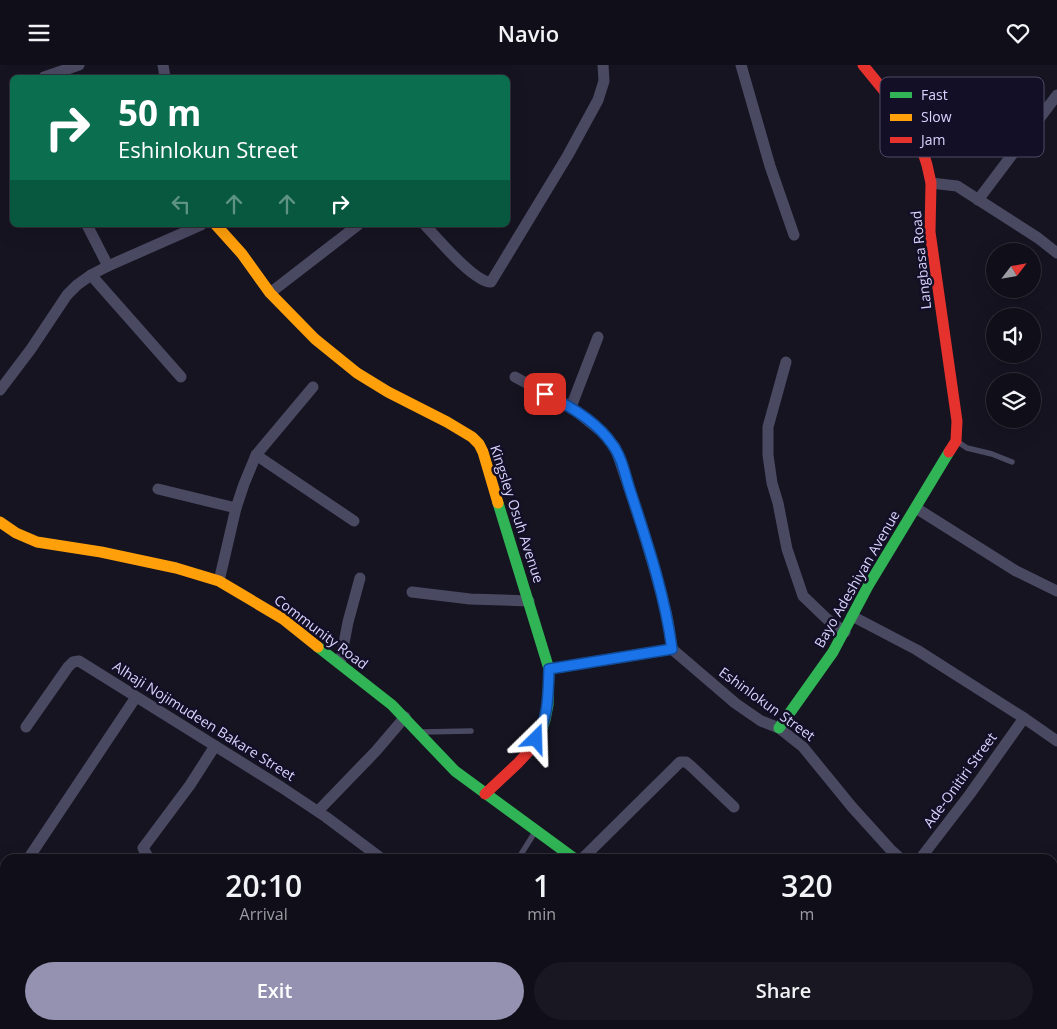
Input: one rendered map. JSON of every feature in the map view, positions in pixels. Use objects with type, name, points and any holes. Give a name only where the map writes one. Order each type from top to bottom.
[{"type":"street","points":[[50,75],[79,65]]},
{"type":"street","points":[[427,227],[466,268],[484,281],[491,282],[568,155],[598,100],[604,81],[603,65]]},
{"type":"street","points":[[741,65],[770,166],[794,235]]},
{"type":"street","name":"Langbasa Road","points":[[863,65],[880,86]]},
{"type":"street","points":[[1044,112],[1057,95]]},
{"type":"street","name":"Langbasa Road","points":[[925,157],[931,183],[930,232],[958,421],[956,441]]},
{"type":"street","points":[[978,200],[1010,157]]},
{"type":"street","points":[[931,183],[958,187],[1038,238],[1057,253]]},
{"type":"street","points":[[88,227],[108,266]]},
{"type":"street","points":[[1,387],[67,295],[91,275],[196,227]]},
{"type":"street","name":"Kingsley Osuh Avenue","points":[[218,227],[242,254],[270,293],[315,339],[357,373],[388,392],[455,426],[472,437],[478,444],[487,463],[549,669],[548,706],[543,727],[530,750],[517,765],[485,794]]},
{"type":"street","points":[[270,293],[355,227]]},
{"type":"street","points":[[91,275],[181,377]]},
{"type":"street","points":[[571,407],[598,337]]},
{"type":"street","points":[[786,362],[768,427],[768,455],[772,483],[778,503],[786,549],[803,596],[827,619],[845,632]]},
{"type":"street","points":[[514,377],[571,407],[611,441],[619,457],[659,587],[668,621],[672,649],[549,669]]},
{"type":"street","points":[[219,581],[236,508],[256,455],[313,387]]},
{"type":"street","name":"Bayo Adeshiyan Avenue","points":[[779,728],[813,682],[845,632],[868,586],[956,441]]},
{"type":"street","points":[[256,455],[354,521]]},
{"type":"street","points":[[158,489],[236,508]]},
{"type":"street","points":[[916,508],[1016,571],[1057,591]]},
{"type":"street","name":"Community Road","points":[[2,529],[37,541],[176,568],[219,581],[283,619],[379,694],[405,717],[437,755],[485,794],[568,854]]},
{"type":"street","points":[[340,664],[348,621],[360,578]]},
{"type":"street","points":[[412,592],[470,599],[528,601]]},
{"type":"street","points":[[852,616],[917,650],[1057,741]]},
{"type":"street","name":"Eshinlokun Street","points":[[672,649],[734,703],[761,721],[779,728],[803,747],[852,807],[895,854]]},
{"type":"street","name":"Alhaji Nojimudeen Bakare Street","points":[[26,727],[68,667],[75,662],[82,663],[318,811],[375,854]]},
{"type":"street","points":[[31,854],[136,697]]},
{"type":"street","points":[[318,811],[376,751],[405,717]]},
{"type":"street","name":"Ade-Onitiri Street","points":[[924,854],[970,794],[1024,718]]},
{"type":"street","points":[[146,854],[143,848],[190,785],[215,746]]},
{"type":"street","points":[[587,854],[680,762],[686,762],[734,807]]},
{"type":"lane","points":[[956,441],[967,448],[992,454],[1012,462]]},
{"type":"lane","points":[[417,732],[471,731]]},
{"type":"lane","points":[[521,854],[536,830]]},
{"type":"traffic: fast","points":[[779,728],[833,652],[868,586],[949,452]]},
{"type":"traffic: fast","points":[[498,503],[549,669],[548,705],[545,720],[539,737],[530,750]]},
{"type":"traffic: fast","points":[[318,647],[392,705],[455,771],[568,854]]},
{"type":"traffic: slow","points":[[218,227],[242,254],[270,293],[315,339],[357,373],[388,392],[472,437],[479,444],[483,452],[498,503]]},
{"type":"traffic: slow","points":[[0,522],[16,533],[37,542],[101,552],[176,568],[219,581],[283,619],[318,647]]},
{"type":"traffic: jam","points":[[863,65],[880,86]]},
{"type":"traffic: jam","points":[[924,157],[931,183],[930,232],[957,421],[956,441],[949,452]]},
{"type":"traffic: jam","points":[[485,794],[530,750]]},
{"type":"route","points":[[536,739],[543,727],[548,706],[549,669],[672,649],[668,621],[641,523],[615,447],[603,433],[571,407],[545,394]]}]
